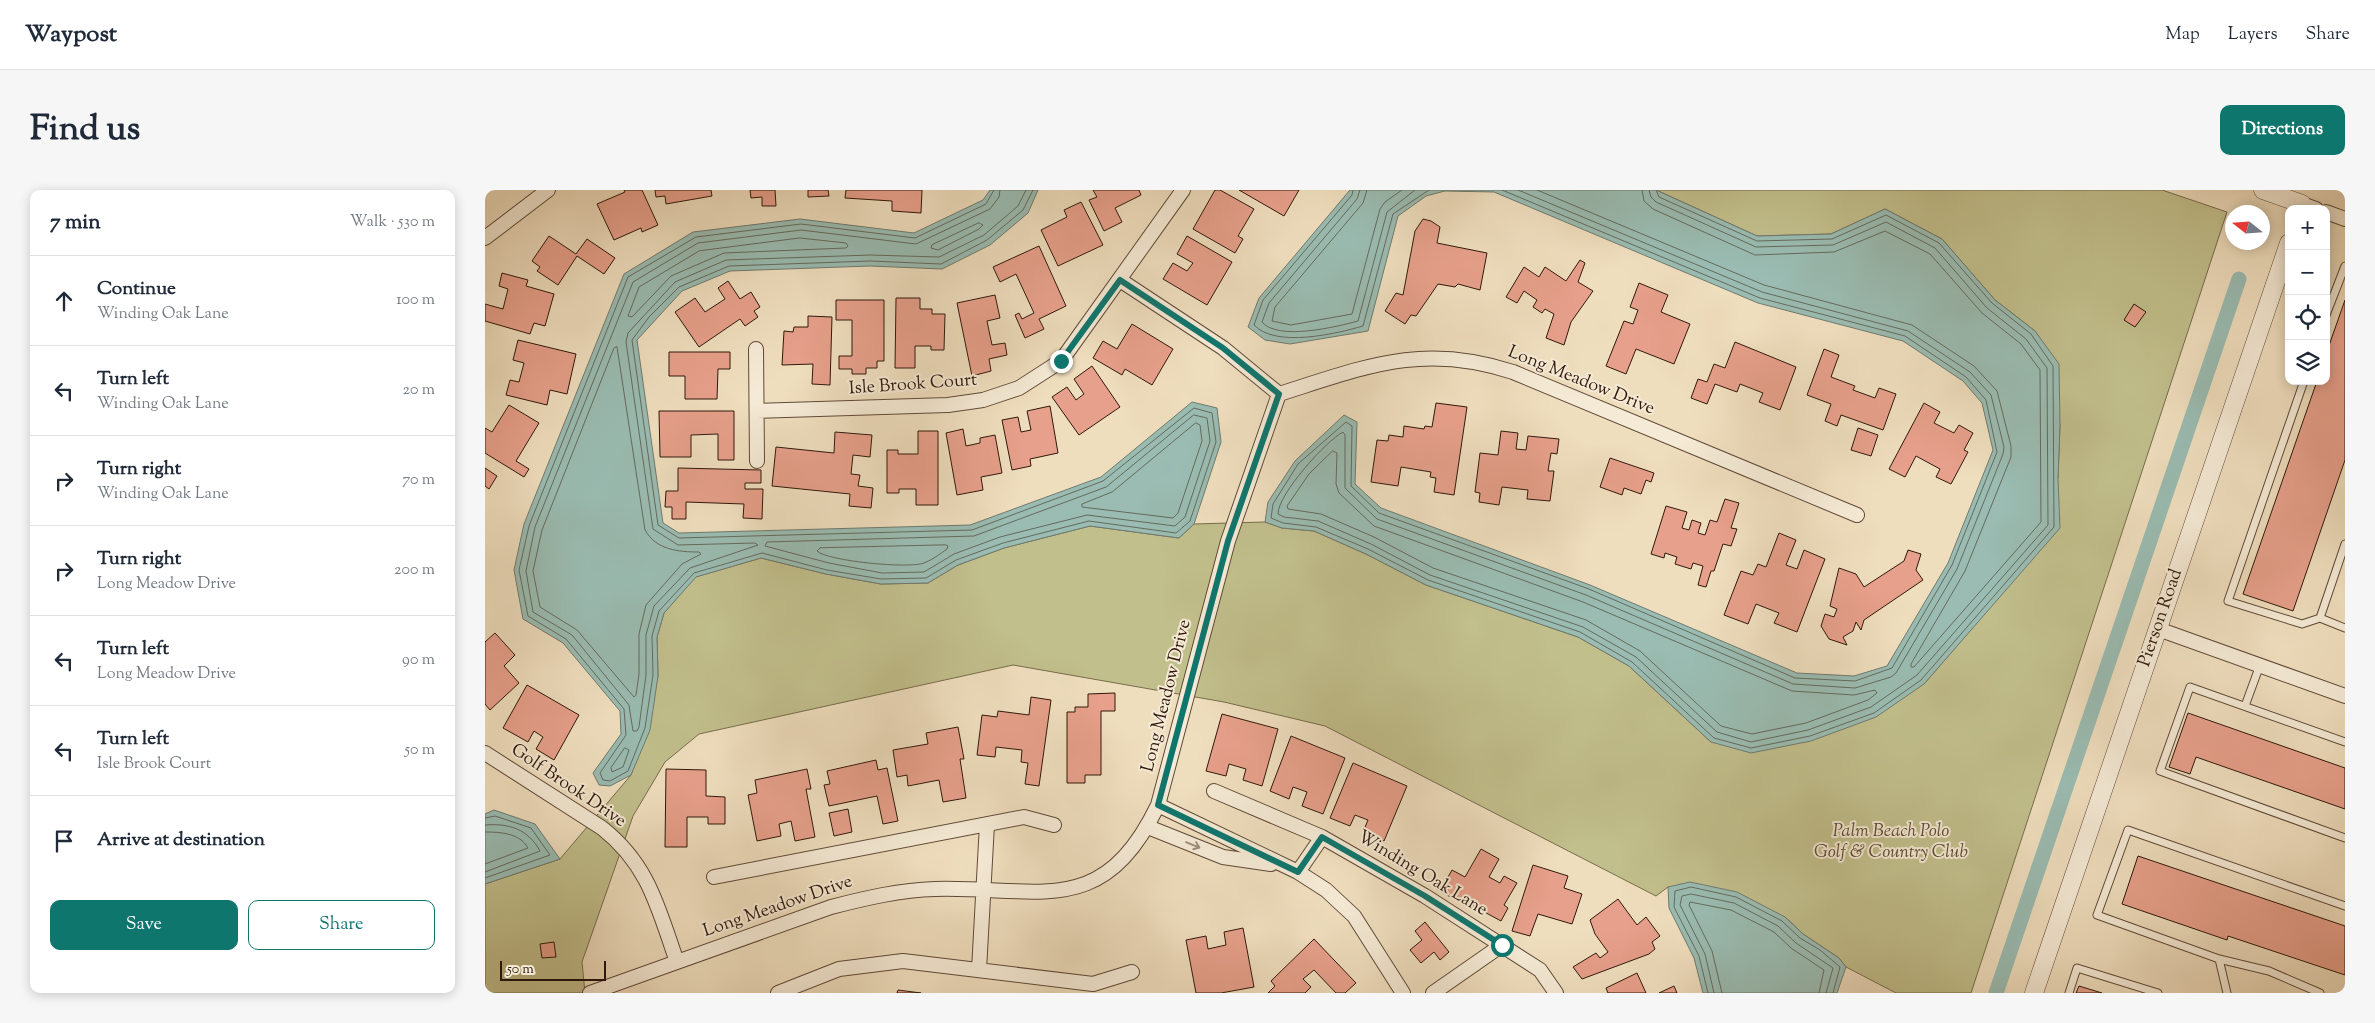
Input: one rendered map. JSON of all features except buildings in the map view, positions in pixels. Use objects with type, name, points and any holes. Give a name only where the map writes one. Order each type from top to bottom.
[{"type":"street","points":[[485,238],[548,190]]},
{"type":"street","name":"Isle Brook Court","points":[[757,412],[948,405],[983,400],[1007,393],[1041,376],[1061,361],[1183,190]]},
{"type":"street","points":[[2263,190],[2301,205]]},
{"type":"street","points":[[2330,213],[2345,219]]},
{"type":"street","name":"Pierson Road","points":[[2034,993],[2287,250]]},
{"type":"street","points":[[1120,280],[1223,348],[1279,394]]},
{"type":"street","points":[[756,349],[757,461]]},
{"type":"street","name":"Long Meadow Drive","points":[[590,993],[831,907],[869,897],[935,889],[1041,893],[1081,886],[1116,865],[1131,851],[1148,827],[1158,805],[1228,541],[1279,394],[1390,361],[1442,357],[1473,361],[1513,372],[1857,515]]},
{"type":"street","points":[[2158,629],[2345,696]]},
{"type":"street","name":"Golf Brook Drive","points":[[485,753],[602,828],[618,841],[644,874],[677,962]]},
{"type":"street","name":"Winding Oak Lane","points":[[1215,790],[1322,837],[1425,896],[1540,970],[1556,993]]},
{"type":"street","points":[[1158,805],[1284,867],[1298,872],[1326,890],[1354,916],[1403,993]]},
{"type":"street","points":[[714,877],[1024,817],[1054,825]]},
{"type":"street","points":[[979,970],[985,890],[987,824]]},
{"type":"street","points":[[1148,827],[1223,857],[1284,867]]},
{"type":"street","points":[[1298,872],[1322,837]]},
{"type":"street","points":[[1433,993],[1502,945]]},
{"type":"street","points":[[778,993],[839,969],[903,961],[1093,984],[1132,972]]},
{"type":"lane","points":[[2330,305],[2345,266]]},
{"type":"lane","points":[[2303,385],[2228,601],[2302,624],[2321,618],[2345,628]]},
{"type":"lane","points":[[2321,618],[2345,544]]},
{"type":"lane","points":[[2245,706],[2260,666]]},
{"type":"lane","points":[[2345,742],[2190,687],[2160,771],[2345,838]]},
{"type":"lane","points":[[2320,993],[2269,971],[2219,959],[2097,915],[2128,830],[2345,906]]},
{"type":"lane","points":[[2219,959],[2227,993]]},
{"type":"lane","points":[[2069,993],[2077,968],[2158,993]]},
{"type":"green space","name":"Palm Beach Polo Golf & Country Club","points":[[1656,190],[2162,190],[2225,211],[2225,218],[1971,993],[1896,993],[1846,967],[1839,958],[1803,934],[1785,917],[1668,887],[1656,896],[1325,726],[1224,702],[1013,665],[699,734],[665,762],[633,816],[582,962],[585,993],[485,993],[485,884],[560,859],[631,775],[658,676],[657,637],[664,613],[695,577],[761,558],[826,574],[881,584],[928,583],[958,565],[1004,548],[1090,526],[1179,538],[1194,524],[1265,522],[1282,528],[1314,531],[1366,554],[1426,585],[1578,637],[1629,666],[1711,742],[1924,684],[1998,598],[2058,478],[2060,425],[2035,331],[1995,300],[1942,239],[1885,209],[1831,234],[1757,236]]},
{"type":"water","points":[[990,190],[1038,190],[1028,213],[990,245],[942,269],[870,266],[730,271],[682,291],[637,340],[663,523],[679,533],[970,525],[1101,477],[1192,402],[1217,408],[1221,442],[1194,524],[1179,538],[1090,526],[1004,548],[958,565],[928,583],[881,584],[826,574],[761,558],[696,577],[664,613],[657,637],[658,676],[650,730],[631,775],[610,786],[599,785],[593,773],[621,734],[620,711],[563,643],[523,619],[514,570],[524,524],[624,274],[693,232],[800,219],[914,233],[983,200]]},
{"type":"water","points":[[1350,190],[1656,190],[1757,236],[1831,234],[1885,209],[1942,239],[1995,300],[2035,331],[2059,364],[2060,425],[2058,478],[2060,528],[1924,684],[1876,717],[1811,741],[1751,753],[1711,742],[1629,666],[1578,637],[1426,585],[1366,554],[1314,531],[1282,528],[1265,522],[1268,502],[1295,461],[1344,415],[1357,422],[1355,484],[1381,508],[1590,585],[1797,673],[1854,676],[1887,666],[1948,563],[1993,450],[1982,403],[1963,381],[1903,341],[1758,303],[1494,192],[1445,191],[1426,196],[1398,216],[1368,331],[1290,344],[1265,340],[1248,327],[1259,298]]},
{"type":"water","points":[[494,810],[535,824],[560,859],[485,884],[485,814]]},
{"type":"water","points":[[1690,882],[1737,892],[1785,917],[1803,934],[1839,958],[1846,967],[1837,993],[1703,993],[1694,958],[1669,908],[1668,887]]},
{"type":"waterway","points":[[1996,993],[2239,279]]},
{"type":"route","points":[[1061,361],[1120,280],[1223,348],[1279,394],[1228,541],[1158,805],[1284,867],[1298,872],[1322,837],[1425,896],[1502,945]]}]
